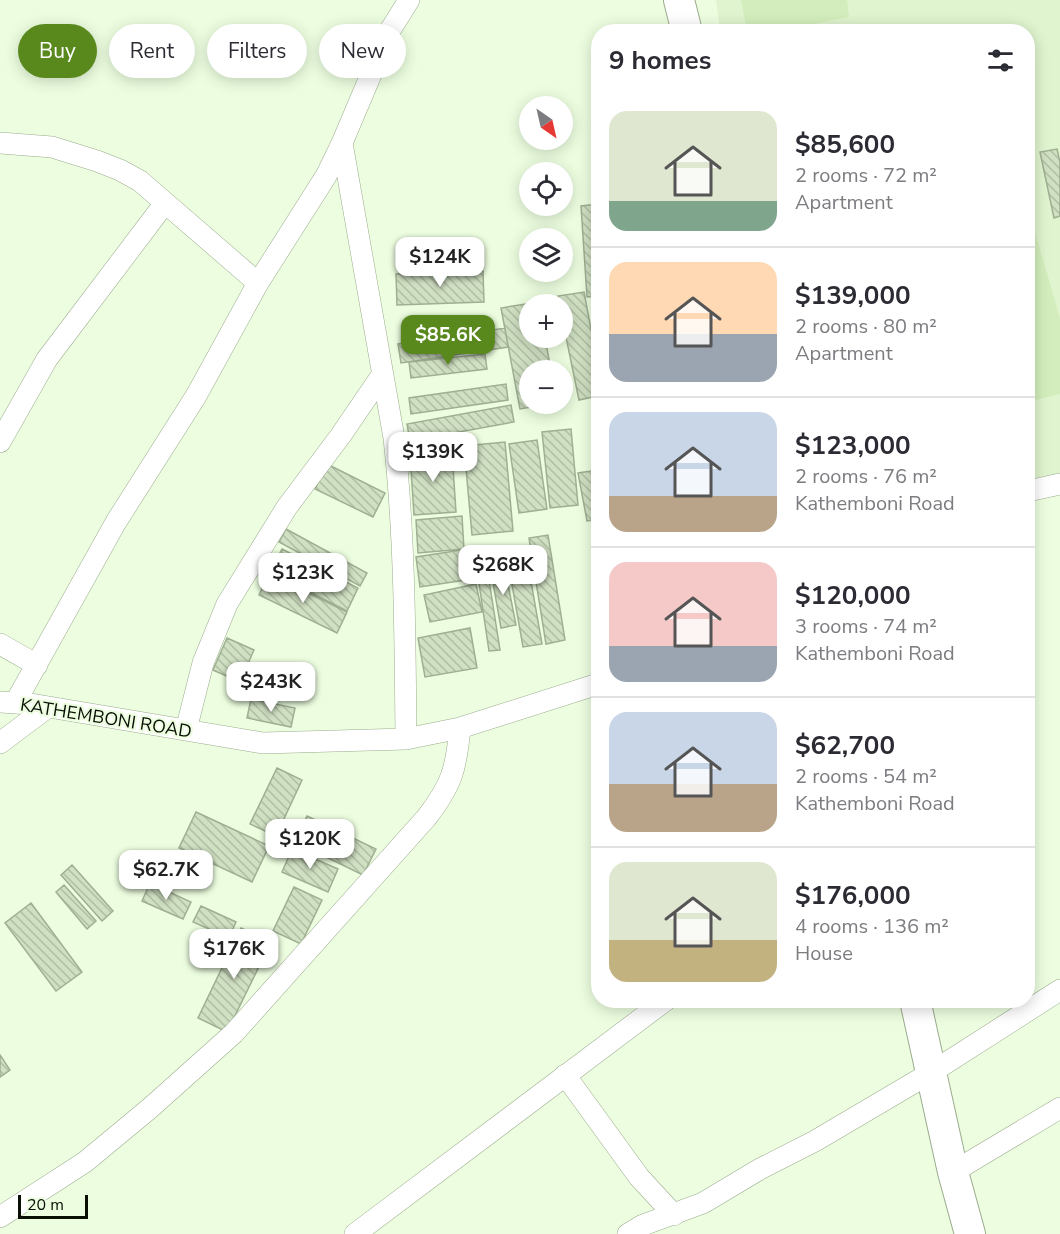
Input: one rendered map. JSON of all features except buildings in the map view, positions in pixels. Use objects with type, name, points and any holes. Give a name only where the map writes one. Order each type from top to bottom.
[{"type":"main road","points":[[679,0],[685,24]]},
{"type":"main road","points":[[917,1008],[953,1172],[970,1234]]},
{"type":"street","points":[[8,703],[37,665],[116,522],[196,396],[258,283],[326,176],[389,32],[409,0]]},
{"type":"street","points":[[0,143],[52,147],[120,170],[140,181],[258,283]]},
{"type":"street","points":[[342,143],[394,438],[399,480],[404,568],[406,739]]},
{"type":"street","points":[[0,442],[47,359],[165,203]]},
{"type":"street","points":[[186,730],[203,663],[227,604],[287,507],[382,375]]},
{"type":"street","points":[[1035,489],[1060,484]]},
{"type":"street","points":[[0,644],[37,665]]},
{"type":"street","name":"KATHEMBONI ROAD","points":[[8,703],[48,707],[263,743],[406,739],[460,728],[591,686]]},
{"type":"street","points":[[0,743],[48,707]]},
{"type":"street","points":[[0,1217],[86,1162],[234,1033],[427,817],[446,792],[457,760],[460,728]]},
{"type":"street","points":[[1035,1006],[1060,990]]},
{"type":"street","points":[[355,1234],[655,1008]]},
{"type":"street","points":[[628,1234],[643,1225],[703,1203],[932,1072],[1032,1008]]},
{"type":"street","points":[[565,1075],[639,1177],[674,1215]]},
{"type":"street","points":[[953,1172],[1060,1108]]},
{"type":"shaded area","points":[[716,0],[1060,0],[1060,476],[1035,481],[1035,24],[719,24]]},
{"type":"shaded area","points":[[741,0],[847,0],[849,17],[814,24],[746,24]]},
{"type":"shaded area","points":[[1035,232],[1060,318],[1060,394],[1035,400]]}]
